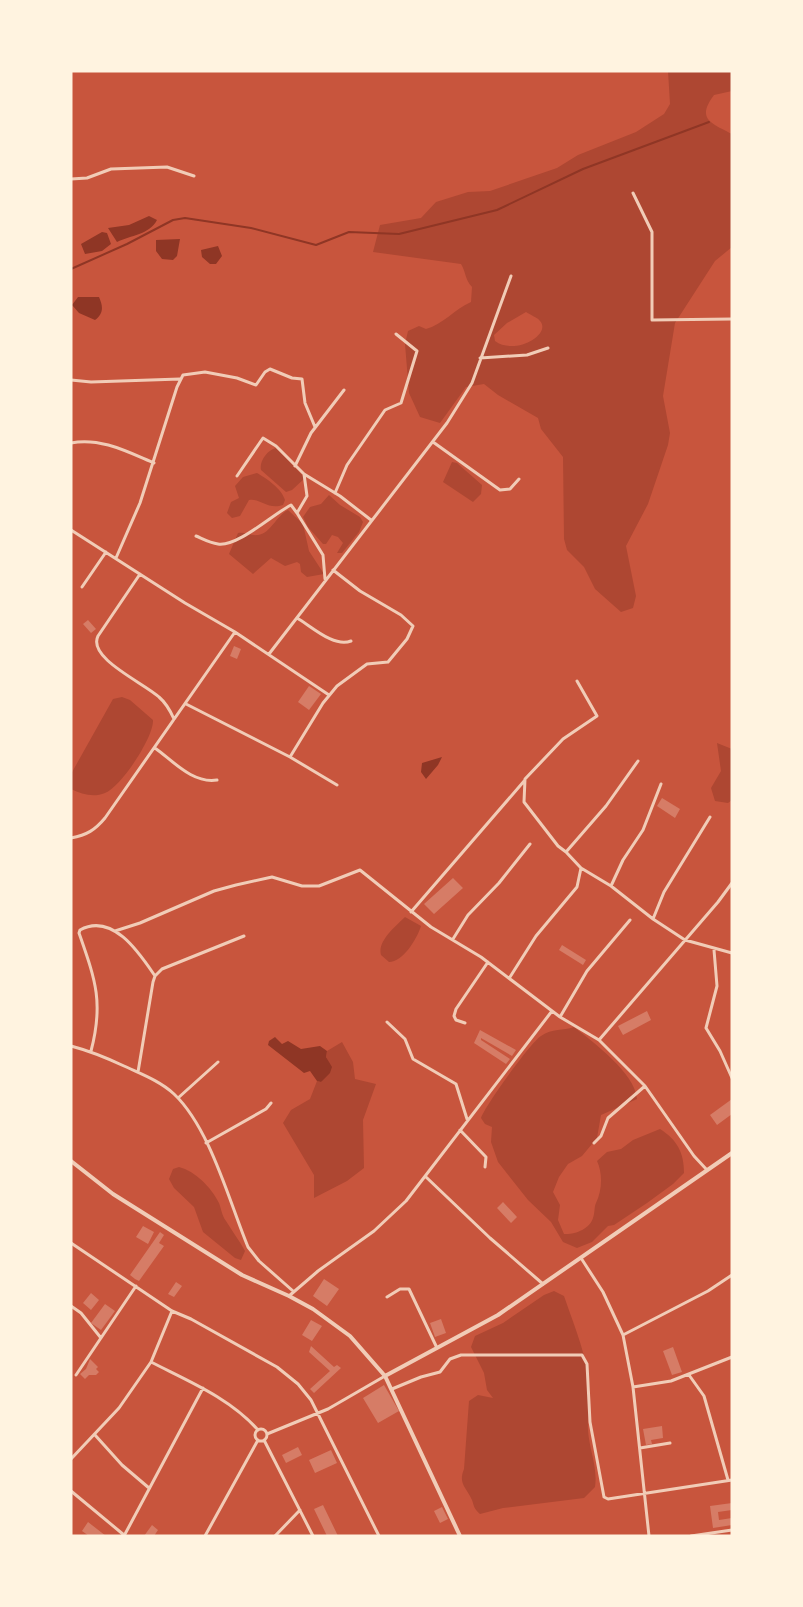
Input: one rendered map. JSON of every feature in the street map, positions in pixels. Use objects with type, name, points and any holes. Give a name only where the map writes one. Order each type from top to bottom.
[{"type":"street","points":[[71,179],[87,178],[111,169],[167,167],[194,176]]},
{"type":"street","points":[[633,193],[652,232],[652,320],[732,319]]},
{"type":"street","points":[[269,654],[433,442],[472,383],[480,358],[496,324],[511,276]]},
{"type":"street","points":[[335,493],[347,465],[385,410],[401,403],[417,351],[396,334]]},
{"type":"street","points":[[480,358],[527,355],[548,348]]},
{"type":"street","points":[[116,558],[129,530],[154,463],[180,379],[183,375],[205,372],[238,378],[256,385],[265,372],[270,369],[292,378],[302,379],[305,403],[315,427]]},
{"type":"street","points":[[71,380],[91,382],[180,379]]},
{"type":"street","points":[[295,466],[315,427],[344,390]]},
{"type":"street","points":[[237,476],[263,438],[276,446],[304,474],[335,493],[371,520]]},
{"type":"street","points":[[71,443],[86,441],[102,443],[154,463]]},
{"type":"street","points":[[433,442],[500,490],[510,489],[519,479]]},
{"type":"street","points":[[297,514],[307,496],[304,474]]},
{"type":"street","points":[[196,536],[223,544],[254,532],[268,519],[291,505],[323,555],[325,580]]},
{"type":"street","points":[[71,530],[235,632],[329,695]]},
{"type":"street","points":[[82,587],[106,552]]},
{"type":"street","points":[[290,757],[329,695],[340,683],[365,665],[384,663],[391,659],[408,639],[413,626],[401,615],[360,591],[333,570]]},
{"type":"street","points":[[140,574],[102,628],[95,642],[96,648],[109,664],[166,703],[174,719]]},
{"type":"street","points":[[297,618],[333,640],[341,643],[351,641]]},
{"type":"street","points":[[71,838],[85,835],[100,824],[235,632]]},
{"type":"street","points":[[411,912],[525,780],[563,740],[597,716],[577,681]]},
{"type":"street","points":[[186,704],[290,757],[337,785]]},
{"type":"street","points":[[155,748],[194,777],[206,781],[217,780]]},
{"type":"street","points":[[566,852],[606,806],[638,761]]},
{"type":"street","points":[[525,780],[524,802],[558,846],[581,868],[611,886],[653,919],[685,940],[714,950],[732,953]]},
{"type":"street","points":[[611,886],[615,874],[646,824],[661,784]]},
{"type":"street","points":[[653,919],[664,892],[710,817]]},
{"type":"street","points":[[453,938],[468,915],[500,883],[530,844]]},
{"type":"street","points":[[510,977],[541,930],[577,887],[581,868]]},
{"type":"street","points":[[91,1051],[99,1017],[94,979],[79,933],[80,930],[90,926],[115,931],[131,927],[214,892],[272,877],[302,886],[319,886],[360,870],[430,927],[453,938],[510,977],[552,1011],[599,1040],[645,1086],[694,1156],[707,1170]]},
{"type":"street","points":[[599,1040],[732,883]]},
{"type":"street","points":[[560,1016],[587,971],[630,920]]},
{"type":"street","points":[[115,931],[134,946],[155,976]]},
{"type":"street","points":[[138,1072],[155,976],[162,969],[244,936]]},
{"type":"street","points":[[714,950],[717,986],[706,1028],[720,1051],[732,1078]]},
{"type":"street","points":[[465,1023],[456,1020],[454,1016],[456,1009],[488,962]]},
{"type":"street","points":[[289,1296],[293,1291],[374,1231],[406,1201],[552,1011]]},
{"type":"street","points":[[387,1022],[404,1039],[413,1059],[456,1084],[467,1120]]},
{"type":"street","points":[[71,1046],[91,1051],[138,1072],[161,1084],[178,1098],[196,1124],[206,1143],[248,1247],[259,1261],[293,1291]]},
{"type":"street","points":[[178,1098],[218,1062]]},
{"type":"street","points":[[594,1143],[601,1136],[608,1118],[645,1086]]},
{"type":"street","points":[[206,1143],[266,1109],[271,1103]]},
{"type":"street","points":[[460,1130],[486,1157],[485,1167]]},
{"type":"street","points":[[264,1440],[267,1434],[318,1414],[498,1315],[732,1153]]},
{"type":"street","points":[[71,1162],[113,1194],[242,1275],[313,1309],[350,1336],[385,1376],[460,1536]]},
{"type":"street","points":[[426,1177],[490,1238],[544,1284]]},
{"type":"street","points":[[71,1243],[172,1311],[288,1374],[305,1392],[318,1414],[379,1536]]},
{"type":"street","points":[[581,1258],[602,1292],[624,1335],[633,1387],[649,1536]]},
{"type":"street","points":[[624,1335],[693,1300],[732,1275]]},
{"type":"street","points":[[76,1375],[136,1286]]},
{"type":"street","points":[[387,1297],[400,1289],[409,1289],[438,1348]]},
{"type":"street","points":[[71,1306],[81,1313],[101,1338]]},
{"type":"street","points":[[71,1459],[119,1408],[151,1362],[172,1311]]},
{"type":"street","points":[[392,1389],[420,1376],[440,1372],[450,1359],[461,1355],[582,1355],[587,1364],[590,1422],[602,1494],[608,1499],[730,1480],[704,1396],[689,1375]]},
{"type":"street","points":[[633,1387],[671,1381],[732,1357]]},
{"type":"street","points":[[151,1362],[203,1388],[231,1406],[258,1430],[262,1429],[267,1434]]},
{"type":"street","points":[[71,1491],[124,1535],[203,1388]]},
{"type":"street","points":[[258,1430],[255,1436],[258,1440]]},
{"type":"street","points":[[95,1435],[122,1465],[149,1488]]},
{"type":"street","points":[[258,1440],[264,1440]]},
{"type":"street","points":[[205,1536],[258,1440]]},
{"type":"street","points":[[264,1440],[313,1536]]},
{"type":"street","points":[[640,1448],[670,1443]]},
{"type":"street","points":[[276,1536],[300,1510]]},
{"type":"street","points":[[691,1536],[732,1530]]},
{"type":"shaded area","points":[[668,71],[732,71],[732,91],[714,95],[706,110],[706,115],[712,123],[732,134],[732,247],[715,261],[675,323],[663,396],[670,433],[668,445],[648,504],[626,546],[636,596],[633,608],[621,612],[595,589],[584,567],[567,550],[564,539],[563,457],[541,429],[538,418],[498,395],[484,384],[466,387],[440,423],[420,417],[409,393],[405,344],[408,331],[419,326],[426,329],[432,327],[471,302],[472,287],[461,264],[373,252],[380,225],[421,218],[436,202],[468,192],[490,191],[557,168],[578,155],[636,132],[664,114],[670,104]],"holes":[[[526,312],[540,321],[542,326],[541,332],[536,337],[530,342],[512,346],[503,345],[495,341],[494,335],[507,323]]]},
{"type":"shaded area","points":[[149,216],[157,220],[154,225],[145,232],[117,242],[108,228],[129,225]]},
{"type":"shaded area","points":[[102,232],[107,233],[111,244],[102,251],[85,254],[81,244]]},
{"type":"shaded area","points":[[180,239],[177,256],[173,260],[162,259],[156,251],[156,240]]},
{"type":"shaded area","points":[[218,246],[222,256],[216,264],[210,264],[202,257],[201,250]]},
{"type":"shaded area","points":[[78,297],[99,297],[102,309],[100,315],[95,320],[79,313],[72,305]]},
{"type":"shaded area","points":[[276,448],[305,478],[292,490],[286,492],[261,470],[261,463],[264,457]]},
{"type":"shaded area","points":[[452,462],[457,463],[482,485],[481,494],[473,502],[443,482]]},
{"type":"shaded area","points":[[257,473],[281,492],[285,500],[283,505],[273,506],[249,500],[240,516],[232,518],[227,513],[231,502],[239,498],[235,486],[243,477]]},
{"type":"shaded area","points":[[329,495],[340,505],[360,517],[363,522],[359,532],[342,553],[337,553],[343,543],[338,537],[332,535],[326,544],[323,544],[308,527],[303,517],[310,507],[321,504]]},
{"type":"shaded area","points":[[288,510],[303,524],[309,551],[324,574],[307,577],[301,572],[300,564],[297,562],[285,566],[271,558],[253,574],[229,554],[238,533],[262,534]]},
{"type":"shaded area","points":[[122,697],[130,700],[153,720],[152,728],[142,749],[127,772],[112,789],[105,793],[83,794],[71,789],[71,774],[113,699]]},
{"type":"shaded area","points":[[717,743],[732,749],[732,800],[728,803],[715,801],[711,788],[721,771]]},
{"type":"shaded area","points":[[442,757],[426,779],[421,772],[422,763]]},
{"type":"shaded area","points":[[405,917],[421,926],[413,943],[404,954],[389,962],[381,955],[382,944],[388,934]]},
{"type":"shaded area","points":[[574,1027],[602,1050],[621,1069],[635,1089],[637,1099],[601,1115],[597,1138],[582,1156],[568,1164],[559,1177],[553,1192],[560,1205],[558,1220],[564,1234],[581,1230],[591,1222],[601,1188],[601,1177],[597,1161],[607,1152],[621,1149],[633,1140],[660,1129],[675,1142],[681,1153],[684,1166],[684,1173],[673,1184],[614,1225],[608,1226],[592,1242],[577,1248],[563,1242],[551,1222],[528,1200],[498,1162],[491,1142],[492,1127],[485,1124],[481,1118],[499,1088],[541,1036],[549,1032]]},
{"type":"shaded area","points":[[275,1037],[282,1044],[288,1041],[301,1049],[320,1046],[327,1051],[326,1057],[332,1067],[330,1073],[321,1082],[317,1081],[310,1071],[304,1073],[268,1045],[269,1041]]},
{"type":"shaded area","points":[[342,1042],[353,1062],[355,1079],[376,1084],[363,1120],[364,1168],[347,1181],[314,1198],[314,1175],[283,1123],[291,1110],[310,1099],[317,1081],[321,1082],[331,1067],[326,1057],[327,1051]]},
{"type":"shaded area","points":[[179,1167],[197,1176],[216,1197],[225,1219],[245,1251],[241,1260],[235,1258],[203,1232],[194,1207],[174,1188],[169,1179],[173,1169]]},
{"type":"shaded area","points":[[554,1291],[564,1296],[587,1367],[590,1397],[588,1430],[596,1480],[595,1487],[584,1498],[503,1508],[480,1514],[476,1511],[462,1482],[469,1401],[478,1395],[493,1398],[487,1390],[484,1373],[471,1347],[475,1336],[503,1323],[544,1295]]},
{"type":"building","points":[[88,620],[96,629],[91,633],[83,624]]},
{"type":"building","points":[[234,646],[241,649],[237,659],[230,656]]},
{"type":"building","points":[[309,686],[321,694],[309,710],[298,702]]},
{"type":"building","points":[[662,798],[680,809],[675,818],[657,806]]},
{"type":"building","points":[[453,878],[463,888],[434,914],[424,904]]},
{"type":"building","points":[[562,945],[586,960],[583,965],[559,950]]},
{"type":"building","points":[[647,1011],[651,1020],[623,1035],[618,1026]]},
{"type":"building","points":[[480,1030],[516,1050],[512,1056],[481,1038],[481,1040],[510,1059],[506,1064],[474,1043]]},
{"type":"building","points":[[732,1099],[732,1114],[717,1125],[710,1115]]},
{"type":"building","points":[[503,1202],[517,1217],[511,1223],[497,1208]]},
{"type":"building","points":[[143,1226],[154,1232],[148,1244],[136,1237]]},
{"type":"building","points":[[160,1232],[164,1235],[159,1243],[164,1246],[139,1281],[130,1275]]},
{"type":"building","points":[[324,1279],[339,1289],[327,1306],[313,1296]]},
{"type":"building","points":[[176,1282],[182,1286],[174,1297],[168,1294]]},
{"type":"building","points":[[91,1293],[99,1300],[91,1310],[83,1303]]},
{"type":"building","points":[[105,1304],[115,1311],[101,1330],[91,1323]]},
{"type":"building","points":[[441,1319],[446,1333],[435,1337],[430,1323]]},
{"type":"building","points":[[311,1320],[322,1326],[312,1341],[302,1335]]},
{"type":"building","points":[[311,1346],[334,1367],[337,1365],[341,1368],[314,1393],[310,1389],[330,1371],[309,1352]]},
{"type":"building","points":[[673,1347],[682,1372],[672,1375],[663,1351]]},
{"type":"building","points":[[90,1359],[98,1367],[96,1369],[99,1372],[96,1375],[89,1375],[85,1379],[80,1374],[86,1369]]},
{"type":"building","points":[[384,1385],[399,1411],[378,1423],[363,1398]]},
{"type":"building","points":[[662,1426],[663,1438],[651,1440],[652,1444],[646,1445],[643,1429]]},
{"type":"building","points":[[298,1447],[302,1455],[286,1463],[282,1455]]},
{"type":"building","points":[[331,1450],[337,1463],[315,1473],[309,1460]]},
{"type":"building","points":[[732,1503],[732,1510],[718,1512],[719,1520],[732,1518],[732,1525],[713,1528],[710,1506]]},
{"type":"building","points":[[323,1505],[338,1536],[327,1536],[314,1509]]},
{"type":"building","points":[[442,1507],[448,1519],[440,1523],[434,1511]]},
{"type":"building","points":[[88,1522],[106,1536],[89,1536],[82,1531]]},
{"type":"building","points":[[152,1525],[158,1530],[154,1536],[144,1536]]},
{"type":"waterway","points":[[71,269],[127,244],[173,220],[185,218],[251,228],[316,245],[349,232],[399,234],[497,210],[583,169],[709,122]]}]
